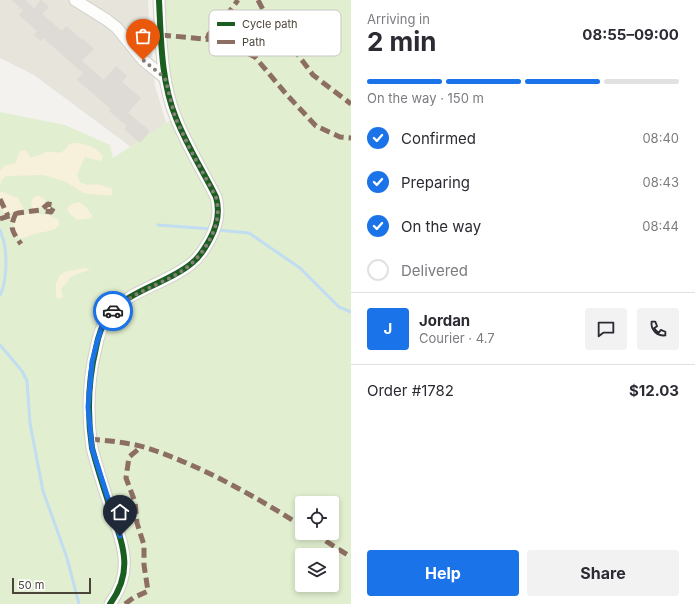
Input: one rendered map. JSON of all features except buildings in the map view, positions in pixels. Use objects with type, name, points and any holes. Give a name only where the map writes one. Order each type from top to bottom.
[{"type":"street","points":[[75,0],[117,28],[143,60],[165,78]]},
{"type":"street","points":[[110,604],[121,586],[124,574],[124,562],[120,536],[90,439],[88,407],[92,362],[97,342],[102,327],[108,316],[117,306],[184,269],[200,256],[212,235],[218,215],[216,197],[190,149],[175,117],[165,78],[159,0]]},
{"type":"shaded area","points":[[0,0],[148,0],[155,86],[169,132],[139,153],[34,75],[0,58]]},
{"type":"green space","points":[[159,0],[351,0],[351,604],[0,604],[0,112],[65,125],[110,145],[113,158],[175,117]]},
{"type":"sand","points":[[74,143],[90,146],[103,156],[102,160],[100,161],[85,157],[77,175],[80,182],[87,185],[97,184],[111,188],[113,192],[111,196],[83,193],[66,182],[44,175],[6,176],[0,185],[0,171],[4,166],[15,163],[20,151],[26,150],[30,157],[34,157],[49,151],[63,151],[69,144]]},
{"type":"sand","points":[[0,191],[18,198],[24,209],[7,214],[4,213],[0,206]]},
{"type":"sand","points":[[37,195],[45,199],[46,203],[40,208],[33,208],[31,204]]},
{"type":"sand","points":[[79,202],[86,207],[92,215],[92,218],[77,220],[69,213],[67,209],[69,206]]},
{"type":"sand","points":[[30,213],[49,215],[59,220],[59,226],[52,230],[19,238],[13,227],[14,219],[16,216]]},
{"type":"sand","points":[[84,268],[91,269],[70,277],[61,289],[63,297],[58,299],[56,297],[56,283],[60,275],[64,272]]},
{"type":"waterway","points":[[158,225],[211,229]]},
{"type":"waterway","points":[[0,230],[6,254],[4,283],[0,295]]},
{"type":"waterway","points":[[217,230],[249,233],[300,268],[339,307],[351,312]]},
{"type":"waterway","points":[[0,345],[22,371],[27,381],[30,423],[43,491],[67,558],[79,604]]},
{"type":"marked path","points":[[230,10],[238,0]]},
{"type":"marked path","points":[[258,0],[263,10]]},
{"type":"marked path","points":[[207,39],[209,34]]},
{"type":"marked path","points":[[161,35],[209,39]]},
{"type":"marked path","points":[[253,56],[316,126],[340,137],[351,138]]},
{"type":"marked path","points":[[299,56],[313,75],[351,104]]},
{"type":"marked path","points":[[0,199],[8,216]]},
{"type":"marked path","points":[[0,219],[18,213],[41,210],[48,204],[53,205],[54,207],[51,212],[41,210]]},
{"type":"marked path","points":[[16,213],[12,229],[21,244]]},
{"type":"marked path","points":[[90,439],[132,444],[175,458],[231,484],[295,522]]},
{"type":"marked path","points":[[125,604],[133,598],[148,591],[144,565],[144,545],[137,523],[135,502],[126,478],[129,457],[141,447]]},
{"type":"marked path","points":[[324,540],[351,557]]},
{"type":"cycle path","points":[[110,604],[118,591],[122,579],[124,555],[118,530],[92,448],[90,435],[89,398],[91,373],[99,336],[103,324],[108,317],[125,300],[182,270],[197,258],[212,234],[218,213],[216,197],[185,138],[176,118],[167,90],[161,45],[159,0]]},
{"type":"way so far","points":[[113,311],[117,306],[128,299],[184,269],[200,256],[212,235],[218,215],[216,197],[190,149],[175,117],[165,78],[143,60]]},
{"type":"route","points":[[113,311],[108,316],[102,327],[97,342],[92,362],[88,407],[92,448],[120,536]]}]
